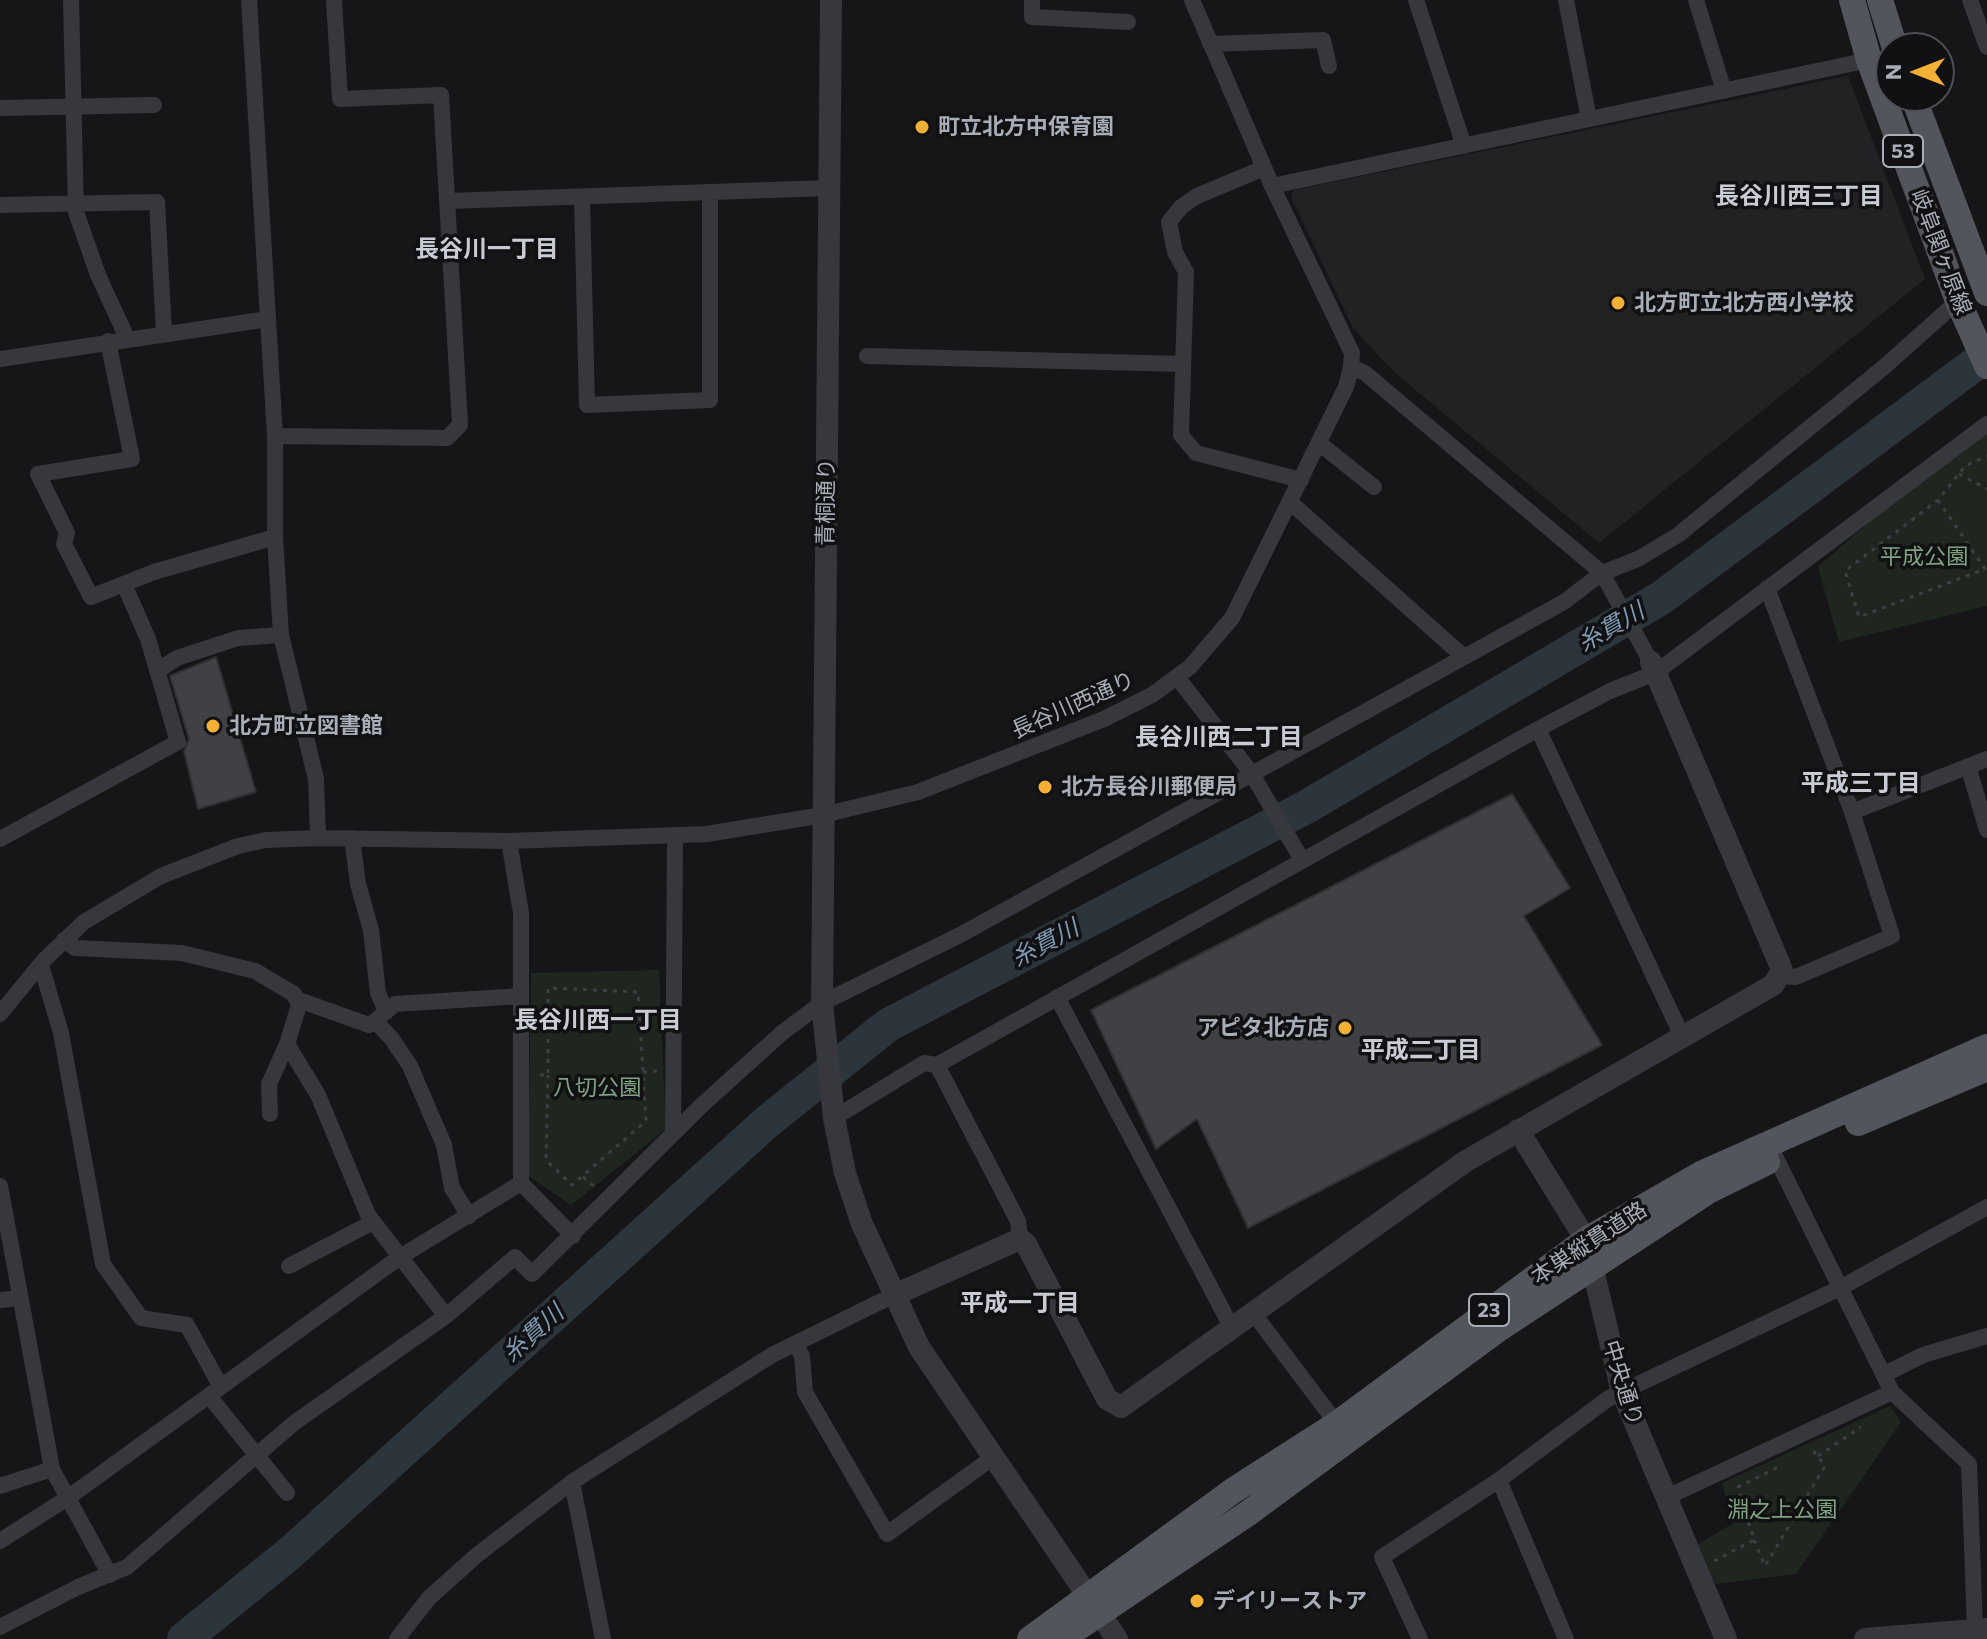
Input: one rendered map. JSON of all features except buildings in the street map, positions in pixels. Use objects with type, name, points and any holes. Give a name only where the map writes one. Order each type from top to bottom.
[{"type":"main road","name":"岐阜関ヶ原線","points":[[1852,0],[1869,60],[1960,305],[1987,366]]},
{"type":"main road","points":[[1880,0],[1890,32]]},
{"type":"main road","name":"岐阜関ヶ原線","points":[[1919,112],[1984,277]]},
{"type":"main road","name":"本巣縦貫道路","points":[[1030,1639],[1247,1514],[1497,1330],[1772,1151],[1987,1047]]},
{"type":"main road","name":"本巣縦貫道路","points":[[1061,1639],[1092,1605],[1234,1490],[1337,1424],[1586,1240],[1701,1174],[1772,1151],[1987,1068]]},
{"type":"street","points":[[71,0],[76,204],[98,275],[127,338]]},
{"type":"street","points":[[0,1014],[64,940],[107,907],[161,876],[216,853],[266,840],[318,838],[316,779],[281,635],[275,537],[275,436],[249,0]]},
{"type":"street","points":[[275,436],[447,438],[456,433],[460,425],[441,95],[340,99],[334,0]]},
{"type":"street","name":"青桐通り","points":[[831,0],[822,1003],[834,1118],[845,1173],[892,1296],[919,1347],[1117,1639]]},
{"type":"street","points":[[1032,0],[1032,17],[1128,22]]},
{"type":"street","points":[[937,1065],[1018,1221],[1020,1239],[1026,1244],[1107,1399],[1115,1407],[1124,1405],[1254,1314],[1466,1161],[1773,985],[1779,976],[1780,965],[1653,667],[1604,575],[1365,373],[1351,367],[1352,353],[1272,186],[1192,0]]},
{"type":"street","points":[[1416,0],[1464,146]]},
{"type":"street","points":[[1566,0],[1589,119]]},
{"type":"street","points":[[1696,0],[1724,91]]},
{"type":"street","points":[[1970,0],[1987,47]]},
{"type":"street","points":[[1210,44],[1323,40],[1329,66]]},
{"type":"street","points":[[1272,186],[1869,60]]},
{"type":"street","points":[[0,108],[154,105]]},
{"type":"street","points":[[1264,168],[1197,196],[1181,207],[1169,222],[1175,252],[1186,272],[1181,435],[1186,445],[1196,453],[1301,480]]},
{"type":"street","points":[[447,201],[829,188]]},
{"type":"street","points":[[582,197],[587,405],[710,400],[710,192]]},
{"type":"street","points":[[0,205],[157,202],[164,333]]},
{"type":"street","points":[[0,1627],[127,1567],[294,1423],[446,1316],[515,1257],[532,1274],[673,1133],[783,1032],[822,1003],[960,935],[1254,778],[1678,535],[1960,305]]},
{"type":"street","points":[[0,359],[268,319]]},
{"type":"street","points":[[108,341],[132,459],[38,474],[67,533],[64,544],[91,597],[154,572],[275,537]]},
{"type":"street","points":[[867,356],[1183,364]]},
{"type":"street","name":"長谷川西通り","points":[[318,838],[509,841],[675,837],[823,815],[918,792],[1104,719],[1152,695],[1177,677],[1208,648],[1232,618],[1319,443],[1351,367]]},
{"type":"street","points":[[834,1118],[924,1063],[937,1065],[1299,855],[1653,667],[1767,588],[1987,424]]},
{"type":"street","points":[[1319,443],[1374,487]]},
{"type":"street","points":[[1290,502],[1464,657]]},
{"type":"street","points":[[0,839],[178,742],[157,671],[124,584]]},
{"type":"street","points":[[1767,588],[1852,812],[1892,936],[1796,977],[1779,976]]},
{"type":"street","points":[[157,671],[177,658],[238,638],[281,635]]},
{"type":"street","points":[[1177,677],[1254,778],[1299,855]]},
{"type":"street","points":[[1538,729],[1682,1036]]},
{"type":"street","points":[[1852,812],[1987,759]]},
{"type":"street","points":[[1968,766],[1987,830]]},
{"type":"street","points":[[673,1133],[675,837]]},
{"type":"street","points":[[352,838],[358,884],[371,930],[380,1017],[410,1066],[444,1145],[452,1188],[469,1216]]},
{"type":"street","points":[[509,841],[521,913],[521,1183],[573,1236]]},
{"type":"street","points":[[64,940],[75,948],[182,953],[255,971],[296,999],[369,1025],[395,1004],[521,996]]},
{"type":"street","points":[[41,965],[61,1033],[103,1264],[141,1318],[187,1325],[215,1392],[287,1493]]},
{"type":"street","points":[[1057,997],[1232,1328]]},
{"type":"street","points":[[270,1114],[269,1084],[287,1044],[299,1005],[296,999]]},
{"type":"street","points":[[287,1044],[318,1095],[373,1222],[446,1316]]},
{"type":"street","name":"中央通り","points":[[1518,1130],[1586,1240],[1622,1392],[1726,1639]]},
{"type":"street","points":[[1772,1151],[1892,1392],[1969,1464],[1981,1630],[1865,1639]]},
{"type":"street","points":[[0,1541],[69,1497],[400,1257],[521,1183]]},
{"type":"street","points":[[0,1186],[52,1469],[110,1575]]},
{"type":"street","points":[[1420,1639],[1382,1557],[1499,1480],[1609,1398],[1840,1288],[1987,1207]]},
{"type":"street","points":[[289,1266],[373,1222]]},
{"type":"street","points":[[397,1639],[429,1598],[572,1482],[796,1344],[892,1296],[1020,1239]]},
{"type":"street","points":[[0,1300],[21,1298]]},
{"type":"street","points":[[1254,1314],[1337,1424]]},
{"type":"street","points":[[1885,1374],[1923,1355],[1987,1336]]},
{"type":"street","points":[[796,1344],[802,1356],[805,1392],[887,1534],[992,1458]]},
{"type":"street","points":[[1665,1498],[1808,1441],[1892,1392]]},
{"type":"street","points":[[0,1486],[52,1469]]},
{"type":"street","points":[[1499,1480],[1566,1639]]},
{"type":"street","points":[[572,1482],[603,1639]]},
{"type":"path","points":[[1938,500],[1986,569],[1859,617],[1845,571],[1938,500],[1965,466],[1987,456]]},
{"type":"path","points":[[1959,474],[1987,489]]},
{"type":"path","points":[[548,988],[638,992],[646,1121],[572,1185],[546,1160],[548,1075],[548,988]]},
{"type":"path","points":[[520,1076],[548,1075]]},
{"type":"path","points":[[1818,1456],[1870,1421]]},
{"type":"path","points":[[1788,1461],[1738,1487],[1765,1566],[1825,1466],[1808,1441],[1800,1455]]},
{"type":"path","points":[[1697,1570],[1754,1540]]},
{"type":"shaded area","name":"北方町立北方西小学校","points":[[1848,76],[1925,279],[1599,543],[1395,373],[1353,328],[1291,197],[1294,190]]},
{"type":"green space","name":"平成公園","points":[[1984,422],[1987,430],[1987,606],[1839,642],[1818,567]]},
{"type":"green space","name":"八切公園","points":[[659,970],[666,1129],[571,1205],[528,1176],[531,973]]},
{"type":"green space","name":"淵之上公園","points":[[1890,1406],[1901,1422],[1796,1574],[1715,1584],[1698,1544],[1733,1524],[1722,1483]]},
{"type":"waterway","name":"糸貫川","points":[[184,1639],[290,1553],[768,1121],[888,1025],[1308,806],[1661,598],[1987,355]]},
{"type":"place","name":"町立北方中保育園","points":[[922,127]]},
{"type":"place","name":"北方町立北方西小学校","points":[[1618,303]]},
{"type":"place","name":"北方町立図書館","points":[[213,726]]},
{"type":"place","name":"北方長谷川郵便局","points":[[1045,787]]},
{"type":"place","name":"アピタ北方店","points":[[1345,1028]]},
{"type":"place","name":"デイリーストア","points":[[1197,1601]]},
{"type":"district","name":"長谷川西三丁目","points":[[1799,196]]},
{"type":"district","name":"長谷川一丁目","points":[[487,249]]},
{"type":"district","name":"長谷川西二丁目","points":[[1219,737]]},
{"type":"district","name":"平成三丁目","points":[[1861,783]]},
{"type":"district","name":"長谷川西一丁目","points":[[598,1020]]},
{"type":"district","name":"平成二丁目","points":[[1421,1050]]},
{"type":"district","name":"平成一丁目","points":[[1020,1303]]}]
